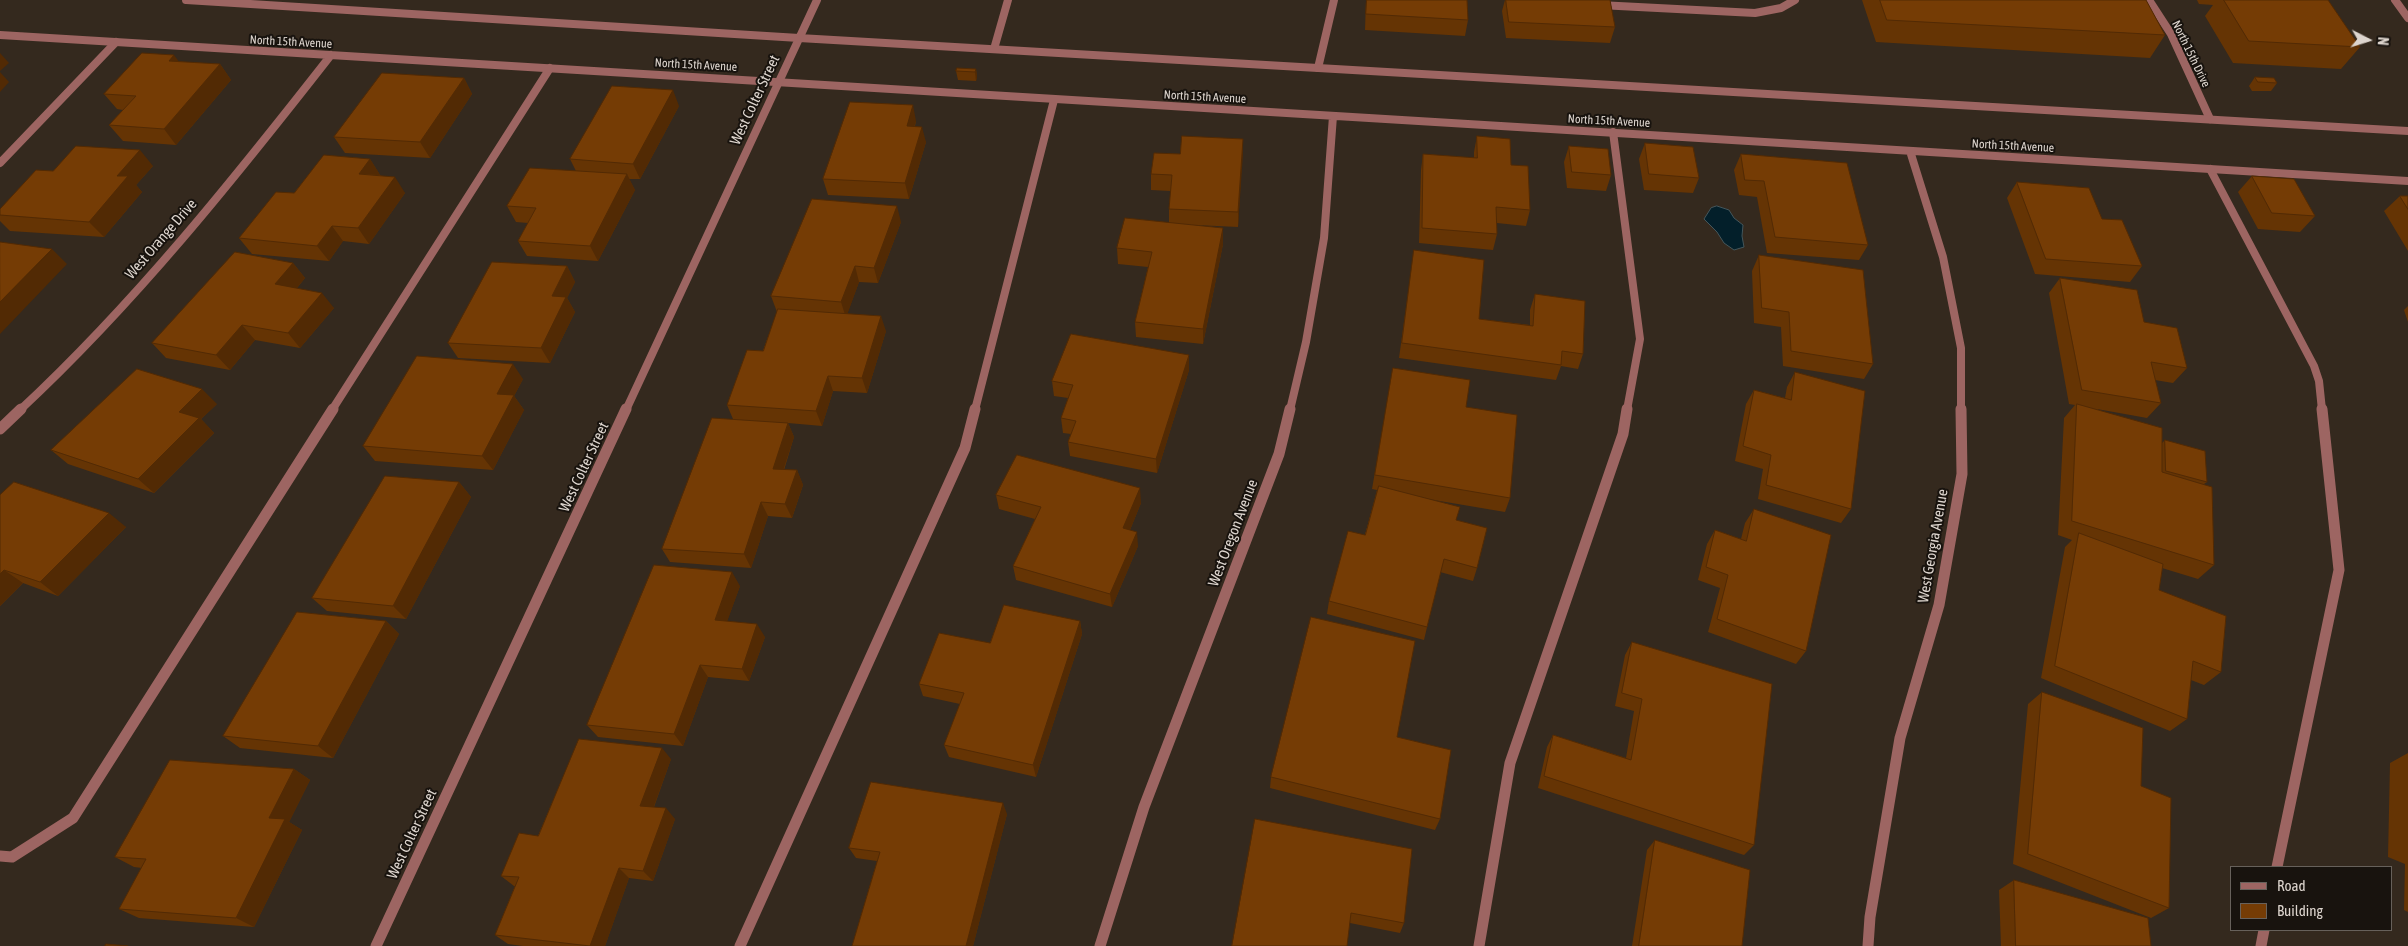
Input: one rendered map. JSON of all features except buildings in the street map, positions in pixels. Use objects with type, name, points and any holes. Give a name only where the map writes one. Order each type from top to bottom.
[{"type":"street","points":[[186,0],[994,50],[2408,131]]},
{"type":"street","name":"West Colter Street","points":[[376,946],[817,0]]},
{"type":"street","points":[[994,50],[1008,0]]},
{"type":"street","points":[[1318,68],[1334,0]]},
{"type":"street","points":[[1590,4],[1755,14],[1782,8],[1795,0]]},
{"type":"street","name":"North 15th Drive","points":[[2149,0],[2170,34],[2210,120]]},
{"type":"street","points":[[2395,0],[2408,18]]},
{"type":"street","name":"North 15th Avenue","points":[[0,35],[2408,181]]},
{"type":"street","points":[[0,162],[116,42]]},
{"type":"street","name":"West Orange Drive","points":[[0,430],[81,351],[176,246],[331,55]]},
{"type":"street","points":[[0,856],[12,857],[73,818],[550,68]]},
{"type":"street","points":[[740,946],[965,448],[1054,100]]},
{"type":"street","name":"West Oregon Avenue","points":[[1100,946],[1144,807],[1279,454],[1306,342],[1324,238],[1333,116]]},
{"type":"street","points":[[1479,946],[1510,763],[1623,434],[1640,339],[1613,132]]},
{"type":"street","name":"West Georgia Avenue","points":[[1868,946],[1870,917],[1900,738],[1939,604],[1962,474],[1961,348],[1943,257],[1910,151]]},
{"type":"street","points":[[2210,169],[2314,366],[2319,381],[2339,570],[2277,866]]},
{"type":"street","points":[[2261,946],[2264,931]]},
{"type":"water","points":[[1717,206],[1729,210],[1734,218],[1743,225],[1744,247],[1734,250],[1724,243],[1717,232],[1704,219],[1711,208]]}]
